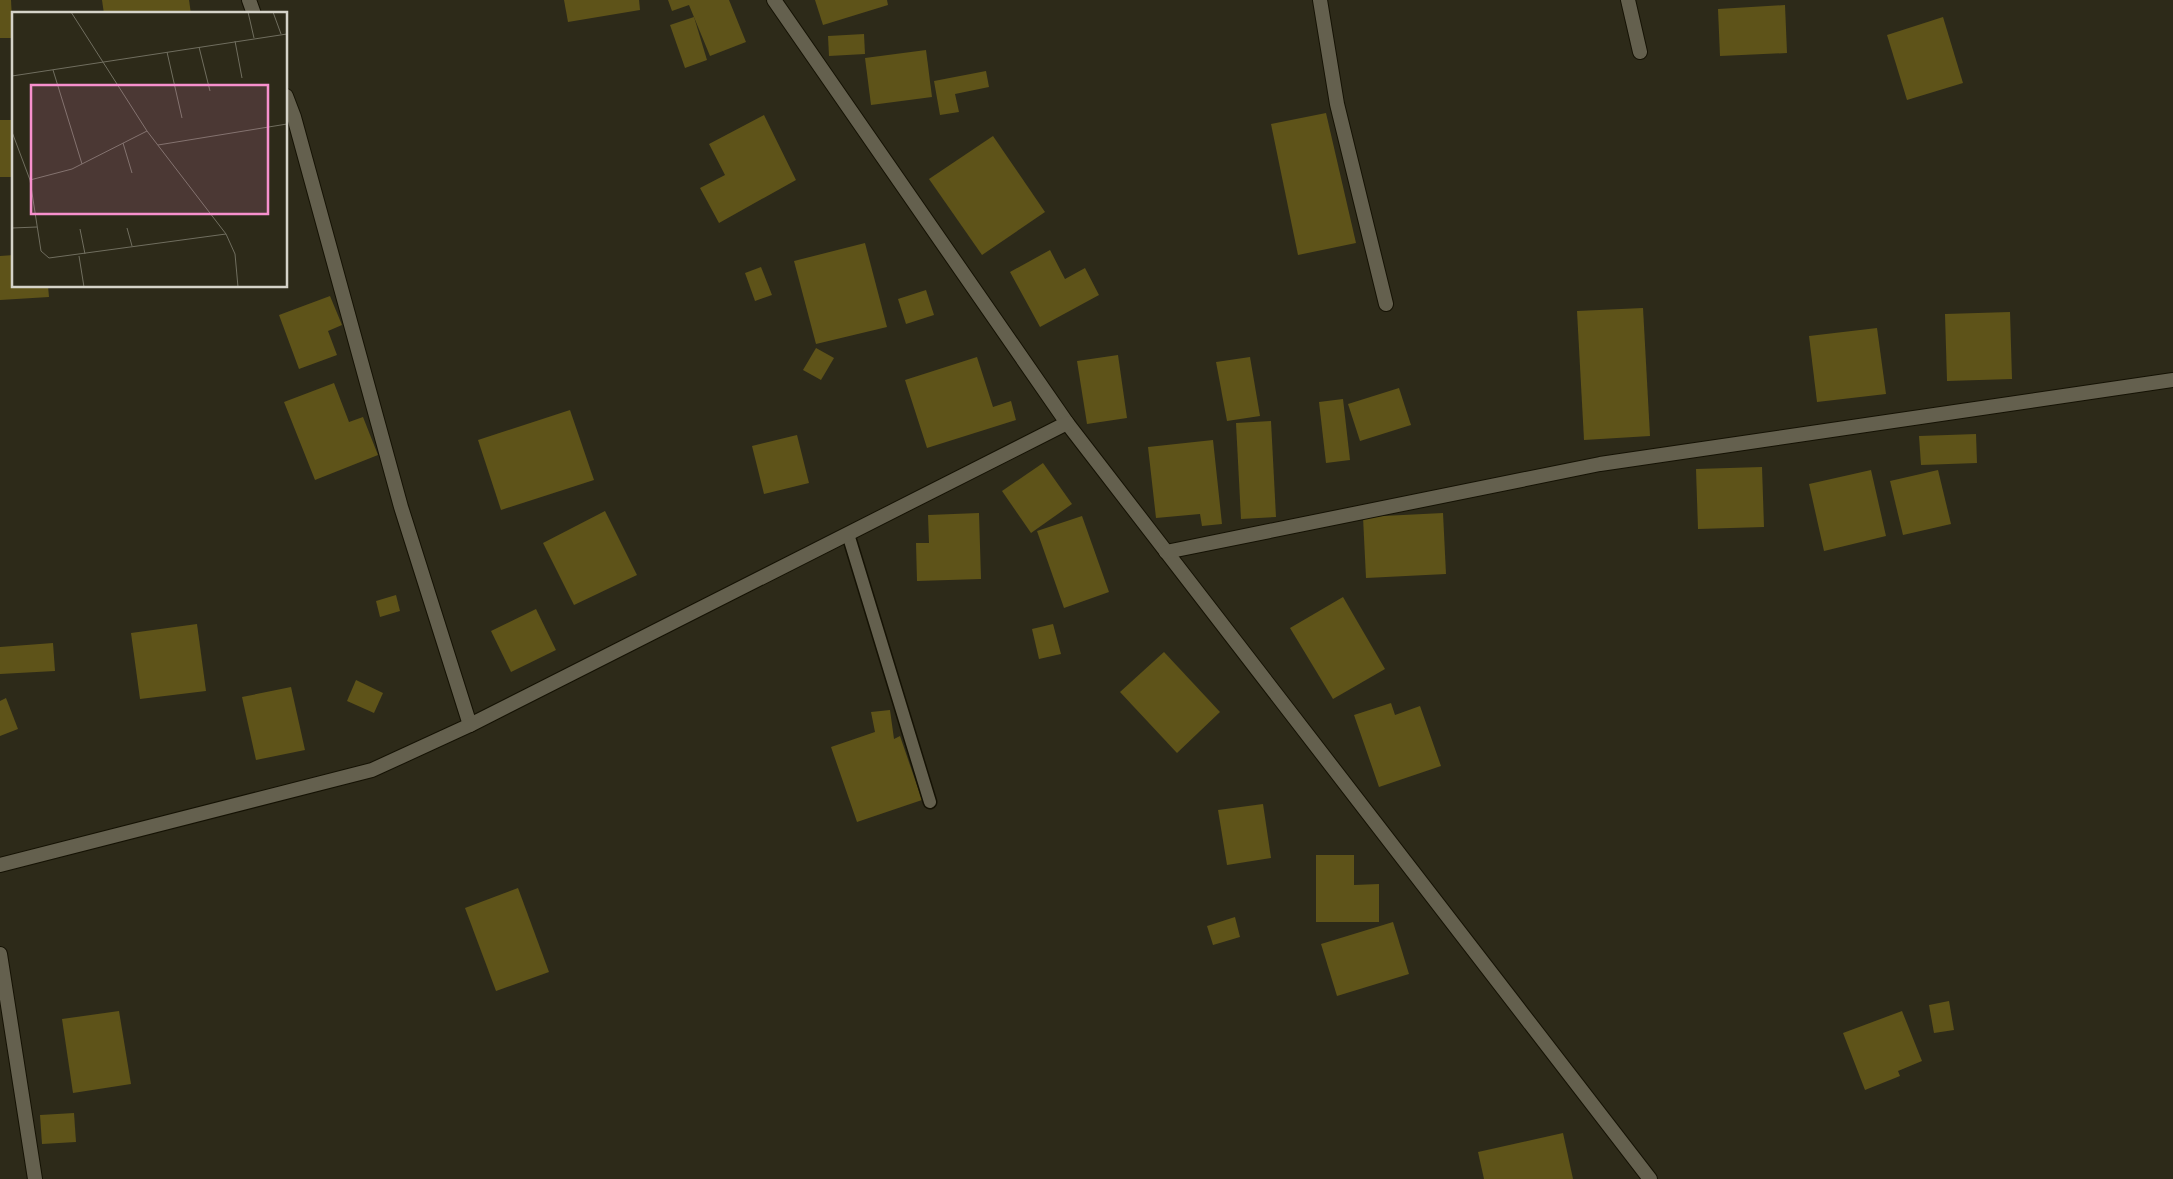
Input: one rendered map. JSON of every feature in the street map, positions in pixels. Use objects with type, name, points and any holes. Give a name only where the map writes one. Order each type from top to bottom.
[{"type":"street","points":[[249,0],[253,12]]},
{"type":"street","points":[[774,0],[1067,423],[1650,1179]]},
{"type":"street","points":[[1320,0],[1337,104],[1386,304]]},
{"type":"street","points":[[1628,0],[1640,52]]},
{"type":"street","points":[[288,101],[294,117],[402,507],[470,725]]},
{"type":"street","points":[[1166,552],[1600,464],[2173,380]]},
{"type":"street","points":[[0,866],[372,770],[470,725],[1067,423]]},
{"type":"street","points":[[0,954],[36,1179]]},
{"type":"lane","points":[[848,534],[930,802]]},
{"type":"building","points":[[0,0],[11,0],[12,38],[0,38]]},
{"type":"building","points":[[102,0],[189,0],[191,12],[104,12]]},
{"type":"building","points":[[564,0],[639,0],[640,10],[568,22]]},
{"type":"building","points":[[668,0],[729,0],[746,42],[710,56],[689,5],[672,11]]},
{"type":"building","points":[[815,0],[887,0],[888,5],[823,25]]},
{"type":"building","points":[[1785,5],[1787,53],[1720,56],[1718,9]]},
{"type":"building","points":[[694,17],[707,60],[685,68],[670,25]]},
{"type":"building","points":[[1943,17],[1963,83],[1907,100],[1887,35]]},
{"type":"building","points":[[864,34],[865,54],[829,56],[828,36]]},
{"type":"building","points":[[926,50],[932,97],[871,105],[865,58]]},
{"type":"building","points":[[986,71],[989,87],[955,94],[959,112],[940,115],[934,81]]},
{"type":"building","points":[[1326,113],[1356,243],[1298,255],[1271,124]]},
{"type":"building","points":[[764,115],[796,180],[719,223],[700,188],[725,175],[709,144]]},
{"type":"building","points":[[0,120],[12,120],[12,177],[0,177]]},
{"type":"building","points":[[993,136],[1045,212],[982,255],[929,179]]},
{"type":"building","points":[[865,243],[887,327],[816,344],[794,261]]},
{"type":"building","points":[[1050,250],[1065,279],[1085,268],[1099,295],[1040,327],[1010,272]]},
{"type":"building","points":[[12,255],[12,288],[48,288],[49,297],[0,300],[0,256]]},
{"type":"building","points":[[761,267],[772,295],[755,301],[745,273]]},
{"type":"building","points":[[926,290],[934,315],[906,324],[898,299]]},
{"type":"building","points":[[330,296],[342,325],[328,331],[337,355],[299,369],[279,315]]},
{"type":"building","points":[[1643,308],[1650,436],[1584,440],[1577,311]]},
{"type":"building","points":[[2010,312],[2012,379],[1947,381],[1945,314]]},
{"type":"building","points":[[1877,328],[1886,394],[1817,402],[1809,336]]},
{"type":"building","points":[[816,348],[834,358],[821,380],[803,370]]},
{"type":"building","points":[[1118,355],[1127,418],[1087,424],[1077,361]]},
{"type":"building","points":[[977,357],[993,407],[1011,401],[1016,420],[927,448],[905,380]]},
{"type":"building","points":[[1250,357],[1260,416],[1227,421],[1216,362]]},
{"type":"building","points":[[334,383],[349,422],[363,417],[378,455],[315,480],[284,402]]},
{"type":"building","points":[[1399,388],[1411,425],[1360,441],[1348,404]]},
{"type":"building","points":[[1343,399],[1350,460],[1326,463],[1319,402]]},
{"type":"building","points":[[570,410],[594,480],[501,510],[478,440]]},
{"type":"building","points":[[1271,421],[1276,517],[1241,519],[1236,423]]},
{"type":"building","points":[[1976,434],[1977,463],[1921,465],[1919,436]]},
{"type":"building","points":[[797,435],[809,483],[764,494],[752,446]]},
{"type":"building","points":[[1213,440],[1222,524],[1202,526],[1200,514],[1156,518],[1148,447]]},
{"type":"building","points":[[1043,463],[1072,504],[1031,533],[1002,491]]},
{"type":"building","points":[[1762,467],[1764,527],[1698,529],[1696,469]]},
{"type":"building","points":[[1871,470],[1886,536],[1824,551],[1809,484]]},
{"type":"building","points":[[1938,470],[1951,524],[1903,535],[1890,481]]},
{"type":"building","points":[[605,511],[637,575],[574,605],[543,543]]},
{"type":"building","points":[[979,513],[981,579],[917,581],[916,543],[929,543],[928,515]]},
{"type":"building","points":[[1443,513],[1446,574],[1366,578],[1363,517]]},
{"type":"building","points":[[1082,516],[1109,592],[1064,608],[1037,531]]},
{"type":"building","points":[[396,595],[400,611],[380,617],[376,601]]},
{"type":"building","points":[[1343,597],[1385,669],[1333,699],[1290,628]]},
{"type":"building","points":[[536,609],[556,650],[511,672],[491,631]]},
{"type":"building","points":[[197,624],[206,691],[140,699],[131,633]]},
{"type":"building","points":[[1053,624],[1061,654],[1039,659],[1032,629]]},
{"type":"building","points":[[53,643],[55,671],[0,674],[0,647]]},
{"type":"building","points":[[1164,652],[1220,712],[1177,753],[1120,692]]},
{"type":"building","points":[[356,680],[383,693],[374,713],[347,701]]},
{"type":"building","points":[[291,687],[305,750],[256,760],[242,697]]},
{"type":"building","points":[[6,698],[18,729],[0,736],[0,701]]},
{"type":"building","points":[[1391,703],[1395,715],[1420,706],[1441,766],[1379,787],[1354,715]]},
{"type":"building","points":[[890,710],[894,739],[900,736],[922,800],[857,822],[831,747],[875,732],[871,712]]},
{"type":"building","points":[[1263,804],[1271,858],[1227,865],[1218,810]]},
{"type":"building","points":[[1316,855],[1354,855],[1354,885],[1379,884],[1379,922],[1316,922]]},
{"type":"building","points":[[518,888],[549,972],[496,991],[465,908]]},
{"type":"building","points":[[1235,917],[1240,937],[1213,945],[1207,926]]},
{"type":"building","points":[[1393,922],[1409,974],[1337,996],[1321,944]]},
{"type":"building","points":[[1949,1001],[1954,1030],[1934,1033],[1929,1005]]},
{"type":"building","points":[[119,1011],[131,1084],[73,1093],[62,1019]]},
{"type":"building","points":[[1902,1011],[1922,1061],[1898,1071],[1900,1076],[1865,1090],[1843,1033]]},
{"type":"building","points":[[74,1113],[76,1142],[42,1144],[40,1115]]},
{"type":"building","points":[[1563,1133],[1573,1179],[1484,1179],[1478,1152]]}]
